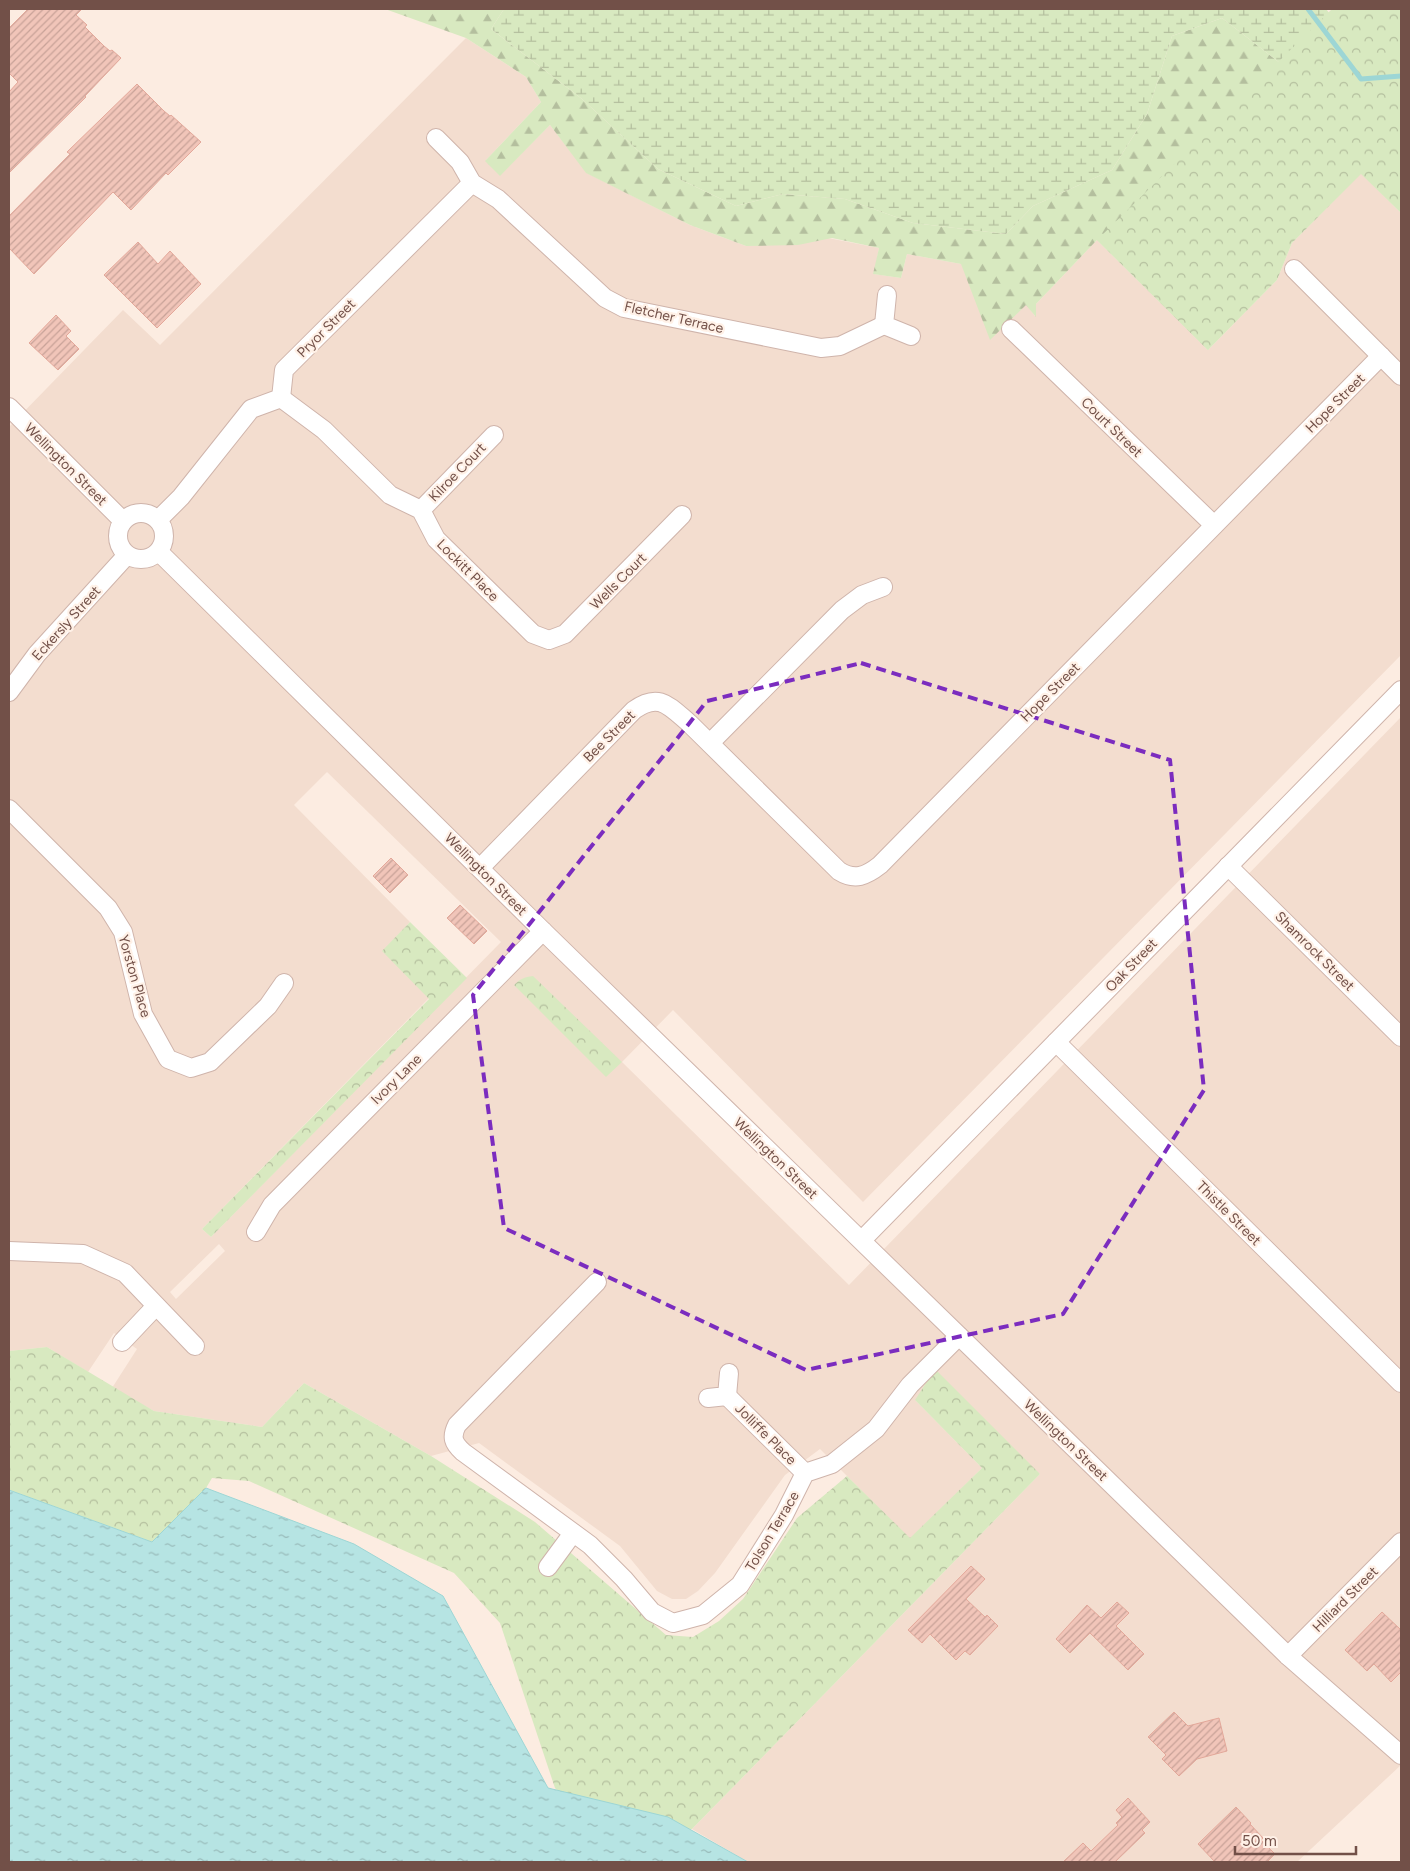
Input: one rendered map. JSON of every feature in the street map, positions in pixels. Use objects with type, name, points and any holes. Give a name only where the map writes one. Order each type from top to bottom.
[{"type":"street","points":[[436,138],[460,162],[472,183]]},
{"type":"street","name":"Fletcher Terrace","points":[[472,183],[498,199],[605,298],[624,308],[821,348],[840,346],[884,325]]},
{"type":"street","name":"Pryor Street","points":[[280,398],[284,370],[472,183]]},
{"type":"street","points":[[1294,269],[1401,376]]},
{"type":"street","points":[[887,295],[884,325],[911,336]]},
{"type":"street","name":"Court Street","points":[[1010,329],[1214,526]]},
{"type":"street","name":"Hope Street","points":[[710,743],[839,871],[853,877],[868,874],[887,858],[1381,356]]},
{"type":"street","points":[[158,520],[181,497],[251,409],[280,398],[324,430],[390,495],[421,510]]},
{"type":"street","name":"Wellington Street","points":[[9,407],[123,521]]},
{"type":"street","name":"Kilroe Court","points":[[421,510],[494,435]]},
{"type":"street","name":"Lockitt Place","points":[[421,510],[436,540],[533,634],[549,640]]},
{"type":"street","points":[[141,512],[150,514],[158,520],[163,527],[165,536],[159,552],[143,560],[127,555],[120,548],[117,539],[118,529],[123,521],[131,514],[141,512]]},
{"type":"street","name":"Wells Court","points":[[549,640],[565,634],[682,515]]},
{"type":"street","name":"Wellington Street","points":[[159,552],[543,931],[1288,1656],[1401,1755]]},
{"type":"street","name":"Eckersly Street","points":[[9,692],[37,654],[127,555]]},
{"type":"street","points":[[710,743],[842,610],[862,595],[882,588]]},
{"type":"street","name":"Oak Street","points":[[862,1240],[1228,866],[1400,694]]},
{"type":"street","name":"Bee Street","points":[[480,868],[611,733],[644,702],[657,701],[668,705],[710,743]]},
{"type":"street","name":"Yorston Place","points":[[9,810],[108,908],[123,932],[143,1014],[168,1059],[191,1068],[210,1062],[268,1006],[284,983]]},
{"type":"street","name":"Shamrock Street","points":[[1228,866],[1401,1037]]},
{"type":"street","name":"Ivory Lane","points":[[256,1232],[272,1205],[543,931]]},
{"type":"street","name":"Thistle Street","points":[[1056,1042],[1401,1383]]},
{"type":"street","points":[[9,1251],[83,1254],[125,1273],[195,1346]]},
{"type":"street","name":"Tolson Terrace","points":[[597,1282],[457,1425],[452,1434],[456,1445],[463,1452],[590,1544],[624,1579],[652,1612],[673,1623],[703,1615],[740,1585],[784,1515],[805,1473]]},
{"type":"street","points":[[122,1342],[156,1306]]},
{"type":"street","points":[[805,1473],[832,1464],[876,1429],[910,1384],[958,1336]]},
{"type":"street","name":"Jolliffe Place","points":[[727,1396],[729,1373]]},
{"type":"street","name":"Jolliffe Place","points":[[727,1396],[805,1473]]},
{"type":"street","name":"Jolliffe Place","points":[[708,1398],[727,1396]]},
{"type":"street","points":[[548,1567],[573,1533]]},
{"type":"street","name":"Hilliard Street","points":[[1288,1656],[1401,1542]]},
{"type":"highlighted area","points":[[861,663],[1170,760],[1204,1090],[1063,1314],[806,1370],[504,1228],[473,995],[707,701]]},
{"type":"shaded area","points":[[466,38],[526,77],[541,102],[486,160],[500,175],[550,125],[587,173],[690,225],[746,246],[828,238],[879,248],[874,274],[901,278],[907,254],[961,264],[1027,305],[1035,316],[1036,304],[1097,240],[1208,350],[1277,280],[1292,243],[1361,173],[1401,213],[1401,655],[863,1202],[673,1010],[622,1062],[849,1285],[1401,717],[1401,1765],[1297,1862],[748,1862],[692,1829],[1040,1474],[915,1400],[982,1468],[910,1539],[820,1449],[785,1475],[715,1573],[698,1591],[686,1599],[672,1599],[657,1591],[620,1546],[479,1443],[431,1456],[304,1383],[262,1427],[154,1411],[112,1388],[137,1349],[114,1333],[88,1372],[47,1347],[9,1351],[9,427],[123,310],[160,345]],"holes":[[[327,772],[501,942],[211,1237],[202,1229],[429,998],[383,951],[410,922],[294,805]],[[219,1244],[225,1251],[176,1299],[170,1292]]]},
{"type":"green space","points":[[385,9],[504,9],[491,29],[582,99],[658,169],[736,206],[783,194],[845,199],[913,223],[1006,234],[1033,206],[1112,170],[1147,114],[1172,36],[1222,18],[1293,73],[1353,138],[1208,350],[1097,240],[1036,304],[1036,317],[1026,305],[990,340],[961,264],[907,254],[901,278],[873,274],[879,248],[832,238],[798,245],[746,246],[690,225],[586,173],[550,125],[500,176],[485,161],[541,102],[526,77],[466,38]]},
{"type":"green space","points":[[504,9],[1326,9],[1395,93],[1293,73],[1222,18],[1172,36],[1147,114],[1112,170],[1033,206],[1006,234],[913,223],[845,199],[783,194],[736,206],[658,169],[582,99],[491,29]]},
{"type":"green space","points":[[1332,9],[1401,9],[1401,213],[1361,174],[1292,243],[1277,280],[1208,350],[1097,240]]},
{"type":"green space","points":[[410,922],[467,978],[211,1237],[202,1229],[429,999],[382,951]]},
{"type":"green space","points":[[533,976],[622,1062],[606,1077],[514,985],[522,979]]},
{"type":"green space","points":[[47,1347],[154,1411],[262,1427],[304,1383],[431,1456],[535,1522],[666,1635],[693,1637],[719,1621],[743,1599],[797,1518],[847,1476],[910,1538],[982,1468],[915,1400],[935,1369],[1040,1474],[692,1829],[670,1832],[576,1812],[555,1788],[500,1623],[454,1573],[249,1481],[212,1478],[206,1488],[152,1542],[9,1490],[9,1351]]},
{"type":"water","points":[[206,1488],[354,1544],[443,1596],[548,1788],[668,1817],[748,1862],[9,1862],[9,1490],[152,1542]]},
{"type":"building","points":[[28,9],[82,9],[76,15],[87,25],[85,27],[104,46],[121,58],[86,97],[9,173],[9,92],[18,82],[9,73],[9,28]]},
{"type":"building","points":[[137,84],[164,111],[201,142],[168,175],[166,173],[131,210],[113,192],[34,274],[9,248],[9,216],[70,154],[67,152]]},
{"type":"building","points":[[138,242],[158,264],[170,251],[201,284],[157,328],[104,275]]},
{"type":"building","points":[[56,315],[71,331],[66,336],[79,349],[58,370],[29,343]]},
{"type":"building","points":[[391,858],[408,875],[390,893],[373,876]]},
{"type":"building","points":[[460,905],[487,931],[474,944],[447,918]]},
{"type":"building","points":[[971,1566],[985,1579],[966,1599],[985,1617],[987,1615],[998,1626],[970,1655],[965,1651],[956,1660],[930,1634],[922,1643],[908,1630]]},
{"type":"building","points":[[1117,1602],[1129,1613],[1116,1626],[1144,1654],[1128,1670],[1090,1633],[1070,1653],[1056,1639],[1087,1605],[1101,1618]]},
{"type":"building","points":[[1382,1612],[1401,1630],[1401,1672],[1391,1682],[1374,1664],[1367,1671],[1345,1650]]},
{"type":"building","points":[[1174,1712],[1188,1726],[1219,1718],[1227,1751],[1197,1759],[1179,1776],[1162,1759],[1166,1755],[1148,1737]]},
{"type":"building","points":[[1128,1798],[1150,1822],[1142,1830],[1145,1833],[1115,1862],[1063,1862],[1083,1843],[1091,1851],[1118,1825],[1116,1823],[1122,1817],[1116,1810]]},
{"type":"building","points":[[1236,1807],[1263,1838],[1261,1840],[1275,1854],[1267,1862],[1215,1862],[1198,1844]]},
{"type":"waterway","points":[[1308,9],[1361,79],[1401,76]]}]
